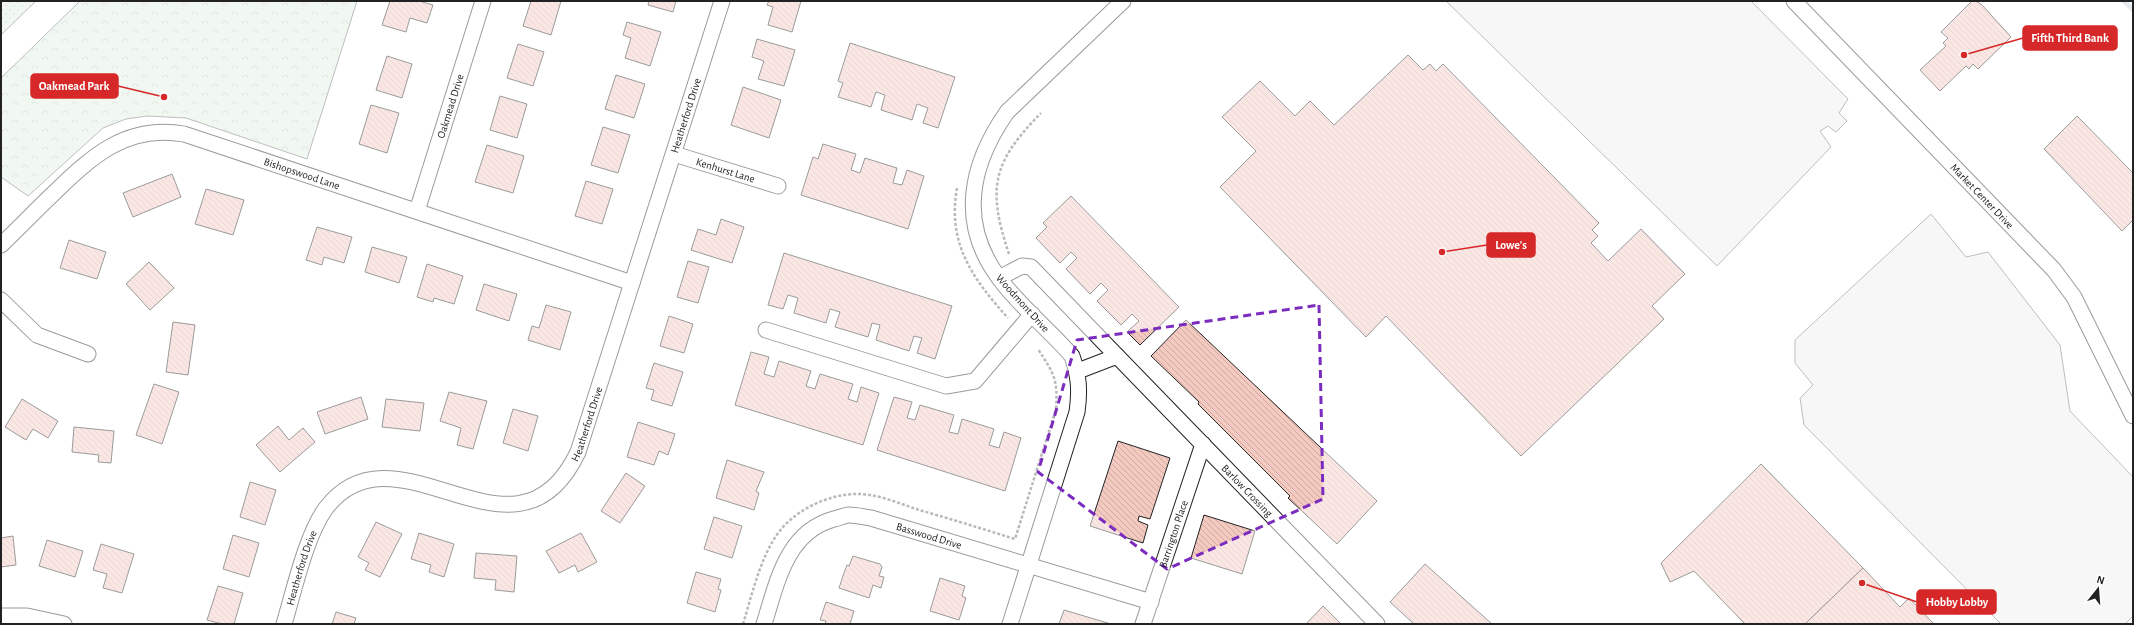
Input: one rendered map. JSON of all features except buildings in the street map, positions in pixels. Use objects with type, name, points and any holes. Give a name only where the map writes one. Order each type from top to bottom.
[{"type":"street","name":"Oakmead Drive","points":[[417,211],[483,1]]},
{"type":"street","name":"Heatherford Drive","points":[[284,624],[307,550],[320,518],[335,498],[356,484],[374,478],[397,478],[423,484],[484,503],[510,505],[535,499],[556,484],[565,475],[578,452],[722,1]]},
{"type":"street","name":"Woodmont Drive","points":[[1010,624],[1077,412],[1080,390],[1078,371],[1072,356],[999,278],[981,248],[973,214],[977,170],[994,131],[1007,112],[1123,1]]},
{"type":"street","name":"Market Center Drive","points":[[1794,1],[2054,270],[2074,297],[2133,416]]},
{"type":"street","name":"Bishopswood Lane","points":[[1,245],[96,155],[119,141],[132,136],[158,131],[184,134],[632,283]]},
{"type":"street","name":"Kenhurst Lane","points":[[674,154],[778,186]]},
{"type":"street","name":"Barlow Crossing","points":[[999,278],[1022,266],[1031,267],[1377,624]]},
{"type":"street","points":[[1,300],[37,336],[88,354]]},
{"type":"street","points":[[766,330],[946,386],[975,381],[1032,314]]},
{"type":"street","points":[[1078,371],[1117,356]]},
{"type":"street","name":"Barrington Place","points":[[1143,624],[1203,444]]},
{"type":"street","name":"Basswood Drive","points":[[764,624],[785,559],[797,542],[811,530],[827,521],[849,515],[871,518],[1151,602]]},
{"type":"street","points":[[1,616],[27,616],[64,624]]},
{"type":"path","points":[[1009,254],[997,216],[996,201],[998,181],[1004,162],[1013,143],[1041,113]]},
{"type":"path","points":[[1015,539],[1056,409],[1057,390],[1054,374],[1038,349]]},
{"type":"highlighted area","points":[[1319,305],[1323,499],[1167,569],[1038,472],[1077,340]]},
{"type":"green space","points":[[1,1],[36,1],[1,35]]},
{"type":"green space","points":[[80,1],[357,1],[307,159],[186,118],[147,116],[126,119],[103,128],[28,196],[1,177],[1,78]]},
{"type":"shaded area","points":[[1446,1],[1751,1],[1848,99],[1839,113],[1847,121],[1836,132],[1828,126],[1820,131],[1831,147],[1717,266]]},
{"type":"shaded area","points":[[1931,214],[1966,257],[1988,252],[2060,345],[2070,411],[2133,477],[2133,616],[2125,624],[2001,624],[1804,425],[1800,398],[1813,385],[1795,363],[1795,340]]},
{"type":"waterway","points":[[2124,1],[2133,10]]},
{"type":"place","name":"Fifth Third Bank","points":[[1964,55]]},
{"type":"place","name":"Oakmead Park","points":[[164,97]]},
{"type":"place","name":"Lowe's","points":[[1442,252]]},
{"type":"place","name":"Hobby Lobby","points":[[1862,583]]}]
